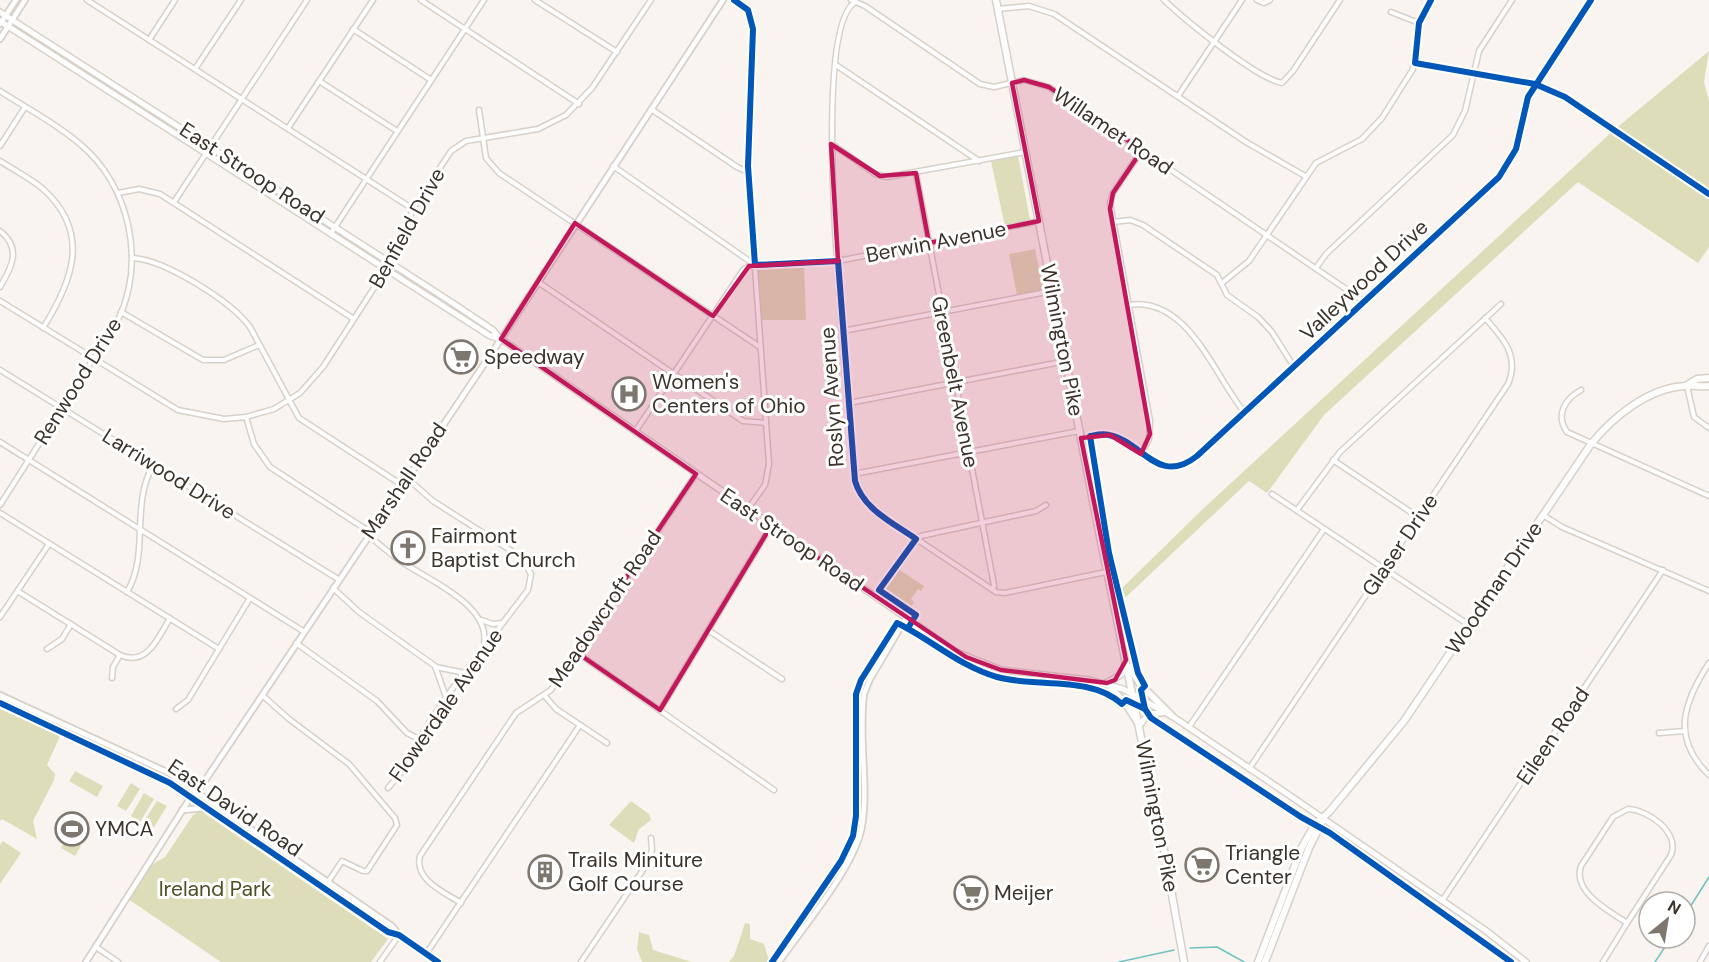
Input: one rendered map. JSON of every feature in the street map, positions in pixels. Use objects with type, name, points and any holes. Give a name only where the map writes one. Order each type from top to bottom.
[{"type":"main road","name":"Wilmington Pike","points":[[996,0],[1107,572],[1140,725],[1184,962]]},
{"type":"main road","name":"East Stroop Road","points":[[3,13],[334,226],[490,336],[501,339],[956,652],[990,667],[1107,683],[1134,695],[1189,727],[1442,901],[1526,962]]},
{"type":"main road","name":"East Stroop Road","points":[[0,22],[331,233],[389,266]]},
{"type":"main road","name":"Woodman Drive","points":[[1258,962],[1298,855],[1315,824],[1323,819],[1386,746],[1591,444],[1609,424],[1627,410],[1661,392],[1687,385],[1697,379],[1709,378]]},
{"type":"main road","name":"Woodman Drive","points":[[1687,385],[1709,386]]},
{"type":"main road","points":[[1126,660],[1122,674],[1107,683],[1140,725],[1148,714],[1164,713]]},
{"type":"main road","points":[[1126,660],[1140,684],[1172,716]]},
{"type":"main road","name":"Woodman Drive","points":[[1265,962],[1323,819]]},
{"type":"street","points":[[0,22],[3,13],[16,0]]},
{"type":"street","points":[[0,39],[25,0]]},
{"type":"street","points":[[149,40],[175,0]]},
{"type":"street","points":[[195,69],[241,0]]},
{"type":"street","points":[[174,202],[307,0]]},
{"type":"street","points":[[288,128],[373,0]]},
{"type":"street","points":[[421,0],[579,104]]},
{"type":"street","points":[[331,233],[484,0]]},
{"type":"street","points":[[535,0],[616,52]]},
{"type":"street","points":[[642,0],[650,2]]},
{"type":"street","name":"Marshall Road","points":[[86,962],[182,810],[501,339],[723,0]]},
{"type":"street","points":[[734,0],[748,10],[753,29],[748,172],[768,475],[748,510]]},
{"type":"street","points":[[1164,0],[1193,27],[1268,77],[1282,83],[1293,71],[1340,0]]},
{"type":"street","points":[[1178,96],[1242,0]]},
{"type":"street","points":[[1257,0],[1264,3],[1270,0]]},
{"type":"street","points":[[1222,283],[1245,266],[1305,176],[1320,159],[1356,143],[1374,128],[1408,80],[1415,63],[1419,23],[1431,0]]},
{"type":"street","points":[[1316,268],[1326,254],[1453,135],[1466,111],[1483,44],[1512,0]]},
{"type":"street","name":"Valleywood Drive","points":[[854,474],[1080,434],[1110,435],[1168,467],[1187,463],[1245,413],[1499,177],[1516,149],[1527,101],[1535,84],[1591,0]]},
{"type":"street","points":[[90,1],[413,209]]},
{"type":"street","name":"Benfield Drive","points":[[0,301],[178,410],[212,418],[246,417],[288,401],[317,376],[389,266],[404,237],[413,209],[452,151],[466,141],[520,134],[544,127],[566,115],[579,104],[650,2]]},
{"type":"street","name":"Roslyn Avenue","points":[[852,2],[841,22],[831,144],[843,331],[857,490],[865,501],[916,539],[993,590]]},
{"type":"street","name":"Willamet Road","points":[[852,2],[865,6],[980,84],[994,87],[1024,80],[1049,87],[1365,302]]},
{"type":"street","points":[[998,9],[1029,6],[1054,14],[1246,142],[1305,176]]},
{"type":"street","points":[[1391,12],[1419,23]]},
{"type":"street","points":[[353,29],[431,80]]},
{"type":"street","points":[[1415,63],[1535,84],[1565,97],[1587,112]]},
{"type":"street","points":[[836,65],[979,161]]},
{"type":"street","points":[[319,81],[397,131]]},
{"type":"street","name":"Renwood Drive","points":[[0,91],[69,135],[89,152],[118,193],[130,233],[132,258],[121,312],[0,505]]},
{"type":"street","points":[[0,146],[25,107]]},
{"type":"street","points":[[651,109],[748,172]]},
{"type":"street","points":[[479,110],[486,158],[492,168],[760,348]]},
{"type":"street","points":[[831,144],[880,176],[892,177],[1026,152]]},
{"type":"street","points":[[1141,454],[1150,434],[1150,422],[1110,204],[1113,193],[1142,150]]},
{"type":"street","points":[[0,161],[50,196],[61,211],[71,237],[73,256],[68,284],[43,328]]},
{"type":"street","points":[[613,166],[755,265]]},
{"type":"street","name":"Greenbelt Avenue","points":[[916,173],[993,590]]},
{"type":"street","points":[[118,193],[145,189],[160,194],[354,319]]},
{"type":"street","points":[[1113,222],[1130,220],[1143,225],[1217,275],[1227,295],[1266,324],[1294,367]]},
{"type":"street","name":"Berwin Avenue","points":[[755,265],[838,261],[1039,221]]},
{"type":"street","points":[[0,231],[9,239],[14,256],[12,267],[0,287]]},
{"type":"street","points":[[132,258],[150,260],[165,266],[233,309],[250,327],[288,401],[304,423],[402,485]]},
{"type":"street","points":[[634,432],[743,270],[755,265]]},
{"type":"street","points":[[538,282],[743,421],[766,423]]},
{"type":"street","points":[[843,331],[1052,291]]},
{"type":"street","points":[[1128,305],[1144,303],[1153,305],[1180,324],[1209,355],[1245,413]]},
{"type":"street","points":[[1297,510],[1333,459],[1501,304]]},
{"type":"street","points":[[121,312],[190,355],[203,360],[224,360],[259,345]]},
{"type":"street","name":"Glaser Drive","points":[[1249,769],[1511,377],[1512,361],[1508,346],[1485,318]]},
{"type":"street","points":[[849,403],[1066,361]]},
{"type":"street","name":"Larriwood Drive","points":[[0,370],[338,579]]},
{"type":"street","points":[[1687,385],[1694,417],[1709,428]]},
{"type":"street","points":[[1581,390],[1567,402],[1562,412],[1562,421],[1568,432],[1709,496]]},
{"type":"street","points":[[246,417],[254,444],[270,466],[369,533],[402,562],[456,596],[480,620],[493,624],[504,622]]},
{"type":"street","points":[[0,442],[303,631]]},
{"type":"street","points":[[1333,459],[1418,517]]},
{"type":"street","points":[[128,592],[136,573],[142,489],[153,465]]},
{"type":"street","name":"Meadowcroft Road","points":[[461,903],[425,878],[420,869],[420,856],[516,713],[545,696],[696,474]]},
{"type":"street","name":"Flowerdale Avenue","points":[[388,788],[410,762],[419,739],[446,698],[528,590],[531,579],[528,566],[507,546],[433,501],[407,477]]},
{"type":"street","points":[[1272,494],[1469,625]]},
{"type":"street","points":[[875,596],[916,539],[927,533],[1036,511],[1046,505]]},
{"type":"street","points":[[0,513],[219,649]]},
{"type":"street","points":[[1543,515],[1562,526],[1709,591]]},
{"type":"street","points":[[660,710],[771,526]]},
{"type":"street","points":[[1189,727],[1324,529]]},
{"type":"street","points":[[0,617],[49,543]]},
{"type":"street","name":"Eileen Road","points":[[1442,901],[1663,570]]},
{"type":"street","points":[[993,590],[1005,593],[1107,572]]},
{"type":"street","points":[[332,588],[359,612],[435,666],[465,673]]},
{"type":"street","points":[[19,591],[120,655],[132,659],[146,654],[170,618]]},
{"type":"street","points":[[176,709],[188,700],[250,598]]},
{"type":"street","points":[[779,962],[848,862],[857,843],[863,811],[864,694],[870,679],[906,618]]},
{"type":"street","points":[[480,620],[485,637],[482,650]]},
{"type":"street","points":[[47,650],[62,639],[71,624]]},
{"type":"street","points":[[708,630],[782,679]]},
{"type":"street","points":[[296,643],[377,701],[407,733],[419,739]]},
{"type":"street","points":[[576,652],[774,790]]},
{"type":"street","points":[[112,678],[112,671],[120,655]]},
{"type":"street","points":[[1709,663],[1688,700],[1685,731],[1693,755],[1709,776]]},
{"type":"street","points":[[435,666],[446,698]]},
{"type":"street","name":"Flowerdale Avenue","points":[[261,694],[289,719],[349,764],[394,818],[397,825],[374,863],[363,871],[342,861],[324,888]]},
{"type":"street","name":"East David Road","points":[[0,695],[153,764],[197,791],[392,926],[399,935],[438,962]]},
{"type":"street","points":[[545,696],[556,709],[607,743]]},
{"type":"street","name":"East David Road","points":[[0,703],[144,768],[192,797],[388,932],[399,935]]},
{"type":"street","points":[[26,715],[30,708]]},
{"type":"street","points":[[426,954],[580,726]]},
{"type":"street","points":[[1659,734],[1685,731]]},
{"type":"street","points":[[182,810],[200,807],[209,809]]},
{"type":"street","points":[[1602,962],[1671,855],[1674,844],[1670,834],[1662,826],[1638,811],[1628,809],[1613,817],[1581,866],[1579,875],[1584,890],[1627,923]]},
{"type":"street","points":[[581,962],[649,861],[652,849],[651,838]]},
{"type":"street","points":[[380,962],[399,935]]},
{"type":"street","points":[[1700,962],[1709,946]]},
{"type":"street","points":[[96,947],[118,962]]},
{"type":"highlighted area","points":[[1024,80],[1049,87],[1142,150],[1113,193],[1110,209],[1150,434],[1141,454],[1110,435],[1081,438],[1126,660],[1115,680],[1107,683],[1001,670],[966,657],[771,526],[660,710],[576,652],[696,474],[501,339],[575,223],[713,316],[749,266],[838,261],[831,144],[880,176],[916,173],[929,243],[1039,221],[1012,83]]},
{"type":"green space","points":[[1709,51],[1704,82],[1709,101],[1709,247],[1698,263],[1578,182],[1324,415],[1267,493],[1249,481],[1126,597],[1120,590],[1206,506],[1614,130]]},
{"type":"green space","points":[[1018,156],[1030,220],[1005,226],[991,161]]},
{"type":"green space","points":[[1035,249],[1044,291],[1017,296],[1009,254]]},
{"type":"green space","points":[[804,263],[806,320],[759,320],[755,265]]},
{"type":"green space","points":[[898,569],[924,586],[921,591],[918,589],[911,599],[914,602],[910,609],[883,591]]},
{"type":"green space","points":[[0,709],[60,736],[47,765],[55,774],[54,780],[33,821],[37,839],[2,819],[0,821]]},
{"type":"green space","points":[[75,771],[103,786],[97,797],[69,781]]},
{"type":"green space","points":[[131,783],[140,789],[126,811],[117,806]]},
{"type":"green space","points":[[144,793],[154,799],[140,822],[131,816]]},
{"type":"green space","points":[[157,801],[167,806],[153,829],[143,823]]},
{"type":"green space","points":[[631,801],[649,814],[651,820],[639,829],[634,843],[609,825]]},
{"type":"green space","name":"Ireland Park","points":[[201,811],[388,939],[371,962],[221,962],[128,899],[148,867],[165,857],[193,815]]},
{"type":"green space","points":[[68,838],[81,846],[75,856],[61,848]]},
{"type":"green space","points":[[3,841],[21,853],[0,884],[0,845]]},
{"type":"green space","points":[[745,923],[750,924],[750,939],[764,944],[769,960],[767,962],[729,962],[734,956]]},
{"type":"green space","points":[[639,932],[649,935],[653,950],[692,962],[642,962],[637,949]]},
{"type":"waterway","points":[[1697,896],[1709,877]]},
{"type":"waterway","points":[[1190,948],[1217,947],[1244,962]]},
{"type":"waterway","points":[[1119,962],[1174,950]]},
{"type":"waterway","points":[[1655,962],[1663,950]]},
{"type":"cycle path","points":[[734,0],[748,10],[753,29],[748,166],[755,265],[838,261],[855,481],[859,491],[872,507],[916,539],[879,590],[916,615],[908,628]]},
{"type":"cycle path","points":[[1431,0],[1419,23],[1415,63],[1535,84],[1565,97],[1709,194]]},
{"type":"cycle path","points":[[1145,709],[1141,690],[1145,686],[1138,673],[1109,553],[1090,436],[1104,434],[1121,439],[1161,465],[1171,467],[1183,464],[1197,456],[1499,177],[1516,149],[1528,97],[1591,0]]},
{"type":"cycle path","points":[[772,962],[841,861],[853,836],[856,816],[856,694],[861,680],[897,623],[958,660],[997,677],[1094,689],[1122,704],[1126,700],[1145,709],[1151,718],[1301,817],[1330,833],[1511,962]]},
{"type":"cycle path","points":[[0,703],[170,783],[388,932],[399,935],[438,962]]},
{"type":"place","name":"Speedway","points":[[461,357]]},
{"type":"place","name":"Women's Centers of Ohio","points":[[629,394]]},
{"type":"place","name":"Fairmont Baptist Church","points":[[408,548]]},
{"type":"place","name":"YMCA","points":[[72,829]]},
{"type":"place","name":"Triangle Center","points":[[1202,865]]},
{"type":"place","name":"Trails Miniture Golf Course","points":[[545,872]]},
{"type":"place","name":"Meijer","points":[[971,893]]}]
